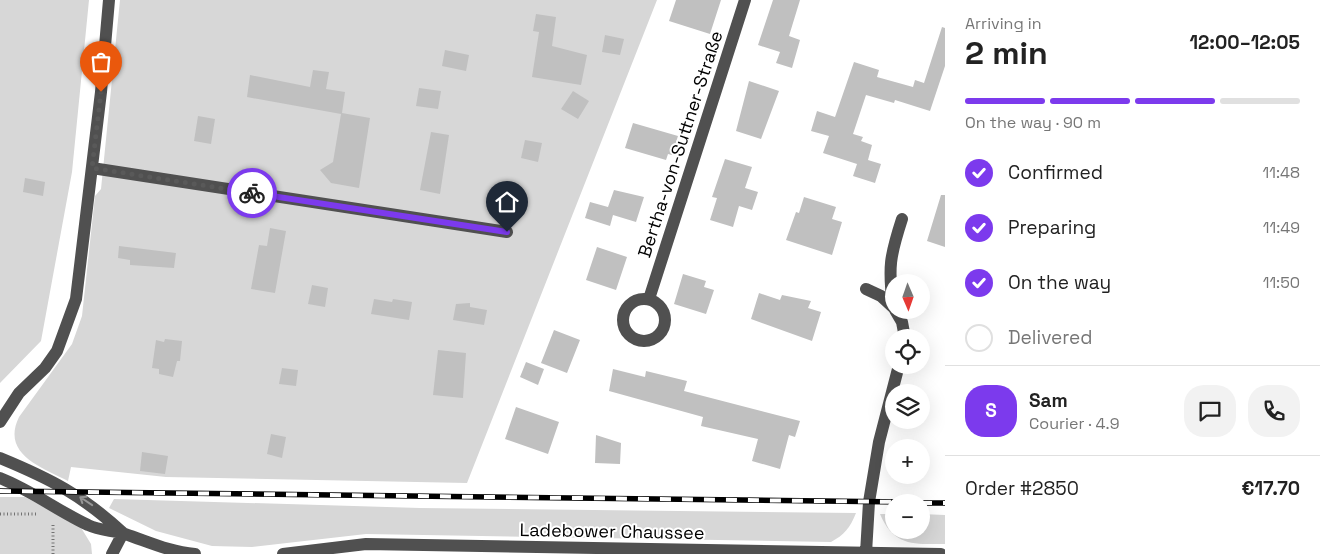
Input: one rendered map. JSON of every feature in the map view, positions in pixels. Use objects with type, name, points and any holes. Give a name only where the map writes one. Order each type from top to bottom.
[{"type":"street","points":[[0,422],[19,393],[45,368],[57,351],[76,300],[109,0]]},
{"type":"street","name":"Bertha-von-Suttner-Straße","points":[[649,299],[745,0]]},
{"type":"street","points":[[92,168],[507,232]]},
{"type":"street","points":[[889,274],[890,253],[902,219]]},
{"type":"street","points":[[866,289],[885,300]]},
{"type":"street","points":[[866,553],[869,502],[879,442],[897,374]]},
{"type":"street","points":[[0,458],[46,478],[86,501],[123,533]]},
{"type":"street","points":[[0,478],[97,529],[123,533],[153,545],[195,554]]},
{"type":"street","points":[[112,554],[123,533]]},
{"type":"street","name":"Ladebower Chaussee","points":[[283,554],[366,544],[940,554]]},
{"type":"path","points":[[0,514],[40,514]]},
{"type":"path","points":[[48,519],[54,526],[53,554]]},
{"type":"shaded area","points":[[0,0],[89,0],[72,172],[41,341],[0,383]]},
{"type":"shaded area","points":[[120,0],[657,0],[467,483],[166,477],[71,467],[68,481],[36,464],[19,450],[15,441],[15,430],[19,417],[72,344],[82,316],[95,196],[101,189]]},
{"type":"shaded area","points":[[0,497],[25,497],[80,526],[91,544],[92,554],[0,554]]},
{"type":"shaded area","points":[[114,499],[420,508],[856,513],[840,537],[831,542],[366,534],[252,547],[212,546],[156,531],[109,508]]},
{"type":"shaded area","points":[[880,514],[885,514],[885,523]]},
{"type":"shaded area","points":[[930,514],[945,515],[945,544],[924,544],[901,539],[930,539]]},
{"type":"building","points":[[676,0],[721,0],[710,34],[669,21]]},
{"type":"building","points":[[773,0],[800,0],[789,36],[800,40],[792,68],[776,63],[780,52],[758,45]]},
{"type":"building","points":[[536,14],[556,17],[552,46],[587,55],[581,85],[532,77],[539,32],[533,31]]},
{"type":"building","points":[[942,27],[945,28],[945,66],[930,111],[895,100],[894,103],[866,95],[853,134],[863,137],[861,141],[872,145],[868,160],[881,164],[875,183],[853,176],[857,164],[823,153],[829,136],[811,131],[817,111],[835,117],[854,62],[879,70],[877,77],[913,87],[915,80],[924,83]]},
{"type":"building","points":[[605,35],[624,39],[620,55],[602,52]]},
{"type":"building","points":[[445,50],[469,55],[466,71],[442,66]]},
{"type":"building","points":[[313,70],[329,72],[326,89],[345,92],[342,113],[370,118],[359,188],[331,183],[320,170],[333,162],[341,114],[247,97],[250,75],[310,87]]},
{"type":"building","points":[[749,81],[779,91],[761,139],[736,131]]},
{"type":"building","points":[[419,88],[441,91],[438,109],[416,106]]},
{"type":"building","points":[[573,91],[589,101],[578,119],[561,109]]},
{"type":"building","points":[[198,116],[215,119],[211,144],[194,141]]},
{"type":"building","points":[[633,123],[678,136],[672,155],[668,154],[666,160],[625,148]]},
{"type":"building","points":[[431,132],[449,135],[440,194],[420,190]]},
{"type":"building","points":[[525,140],[542,143],[538,162],[521,158]]},
{"type":"building","points":[[725,159],[752,167],[745,188],[758,192],[752,210],[739,206],[733,227],[710,220],[717,198],[712,197]]},
{"type":"building","points":[[25,178],[45,182],[43,196],[23,192]]},
{"type":"building","points":[[614,190],[644,197],[636,222],[613,215],[610,226],[585,218],[590,202],[608,207]]},
{"type":"building","points":[[941,195],[945,195],[945,247],[927,241]]},
{"type":"building","points":[[804,197],[836,207],[832,219],[842,222],[832,255],[786,240],[796,212],[799,213]]},
{"type":"building","points":[[270,228],[286,231],[275,293],[251,289],[259,245],[267,246]]},
{"type":"building","points":[[119,246],[176,253],[174,268],[130,265],[130,260],[118,258]]},
{"type":"building","points":[[597,247],[627,257],[616,290],[586,280]]},
{"type":"building","points":[[683,274],[706,281],[704,287],[714,290],[706,314],[674,304]]},
{"type":"building","points":[[312,285],[328,288],[325,307],[308,304]]},
{"type":"building","points":[[759,293],[780,300],[782,295],[811,301],[808,308],[821,312],[812,341],[751,319]]},
{"type":"building","points":[[374,299],[392,302],[393,299],[412,302],[409,320],[371,314]]},
{"type":"building","points":[[470,303],[470,307],[487,310],[484,325],[453,320],[456,304]]},
{"type":"building","points":[[554,330],[580,340],[567,373],[541,363]]},
{"type":"building","points":[[165,339],[182,341],[180,361],[177,361],[173,377],[159,374],[159,369],[152,368],[156,340],[164,342]]},
{"type":"building","points":[[438,350],[466,353],[463,398],[433,395]]},
{"type":"building","points":[[526,362],[544,369],[538,385],[520,377]]},
{"type":"building","points":[[282,368],[298,370],[296,386],[279,384]]},
{"type":"building","points":[[613,369],[645,377],[646,371],[687,381],[684,391],[800,421],[795,437],[789,435],[780,469],[752,461],[758,439],[701,426],[703,417],[609,391]]},
{"type":"building","points":[[516,407],[559,422],[548,454],[505,439]]},
{"type":"building","points":[[271,434],[286,437],[282,458],[267,454]]},
{"type":"building","points":[[596,435],[621,443],[620,464],[595,463]]},
{"type":"building","points":[[142,452],[168,456],[165,474],[140,471]]},
{"type":"railway","points":[[0,491],[885,502]]},
{"type":"railway","points":[[930,503],[945,503]]},
{"type":"way so far","points":[[101,92],[92,168],[252,193]]},
{"type":"route","points":[[252,193],[507,232]]}]
